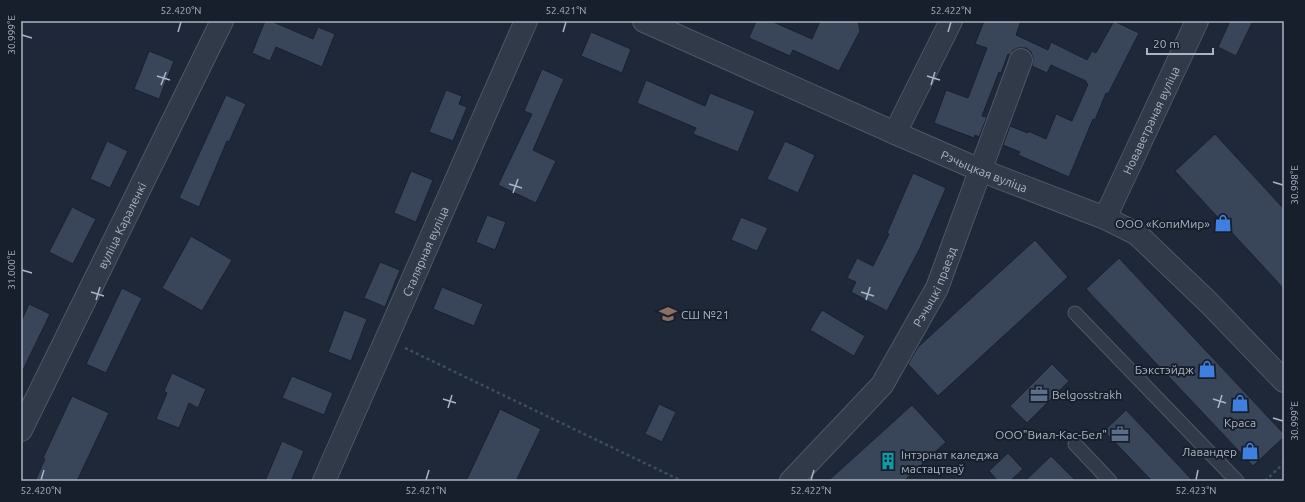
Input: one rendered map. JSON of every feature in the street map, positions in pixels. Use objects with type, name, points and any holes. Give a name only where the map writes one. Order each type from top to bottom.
[{"type":"street","name":"вуліца Караленкі","points":[[21,430],[222,21]]},
{"type":"street","name":"Сталярная вуліца","points":[[324,481],[526,21]]},
{"type":"street","name":"Рэчыцкая вуліца","points":[[644,21],[980,170],[1105,218],[1137,234],[1209,303],[1284,381]]},
{"type":"street","points":[[895,133],[950,21]]},
{"type":"street","name":"Новаветраная вуліца","points":[[1105,218],[1197,21]]},
{"type":"street","name":"Рэчыцкі праезд","points":[[791,481],[882,385],[936,288],[1022,60]]},
{"type":"lane","points":[[1076,312],[1237,481]]},
{"type":"lane","points":[[1075,444],[1110,481]]},
{"type":"path","points":[[387,340],[682,481]]},
{"type":"path","points":[[1265,481],[1284,463]]},
{"type":"building","points":[[265,21],[271,21],[313,39],[318,27],[335,34],[322,67],[276,47],[270,61],[252,53]]},
{"type":"building","points":[[756,21],[771,21],[812,39],[820,21],[858,21],[860,31],[839,71],[793,50],[790,56],[749,38]]},
{"type":"building","points":[[984,21],[1021,21],[1016,35],[1048,50],[1051,42],[1087,60],[1092,51],[1096,53],[1114,21],[1139,33],[1108,94],[1106,93],[1095,120],[1093,119],[1069,177],[1018,155],[1020,152],[1003,145],[1010,126],[1028,133],[1028,131],[1046,139],[1056,114],[1072,121],[1088,84],[1086,81],[1051,65],[1047,73],[1032,66],[1033,58],[1031,52],[1026,48],[1018,48],[1013,50],[1010,55],[1008,54],[1001,73],[999,72],[982,116],[987,117],[979,137],[975,135],[974,138],[934,123],[946,90],[968,98],[987,48],[975,44]]},
{"type":"building","points":[[1230,21],[1253,21],[1236,56],[1218,47]]},
{"type":"building","points":[[591,32],[631,49],[622,73],[581,56]]},
{"type":"building","points":[[149,51],[174,61],[159,99],[134,89]]},
{"type":"building","points":[[542,69],[564,79],[533,150],[556,161],[536,203],[498,185],[532,114],[524,111]]},
{"type":"building","points":[[646,80],[705,106],[710,93],[755,111],[738,152],[693,134],[696,128],[637,103]]},
{"type":"building","points":[[446,90],[462,96],[459,104],[467,107],[453,141],[429,132]]},
{"type":"building","points":[[226,95],[246,104],[229,142],[227,141],[199,207],[179,198]]},
{"type":"building","points":[[1215,134],[1284,209],[1284,289],[1175,171]]},
{"type":"building","points":[[107,141],[128,151],[110,188],[90,179]]},
{"type":"building","points":[[785,141],[815,155],[798,193],[767,179]]},
{"type":"building","points":[[411,171],[433,180],[416,222],[394,213]]},
{"type":"building","points":[[913,173],[946,188],[920,248],[887,311],[851,292],[856,282],[847,278],[857,258],[873,266],[889,234],[887,233]]},
{"type":"building","points":[[72,207],[96,219],[73,264],[49,252]]},
{"type":"building","points":[[487,215],[506,222],[495,250],[476,242]]},
{"type":"building","points":[[741,217],[768,228],[757,251],[731,240]]},
{"type":"building","points":[[191,236],[232,260],[202,311],[162,288]]},
{"type":"building","points":[[1035,240],[1068,277],[938,396],[908,364],[918,347]]},
{"type":"building","points":[[1119,258],[1284,434],[1284,437],[1253,466],[1086,289]]},
{"type":"building","points":[[380,262],[400,270],[385,307],[364,298]]},
{"type":"building","points":[[442,287],[483,304],[474,326],[433,309]]},
{"type":"building","points":[[122,288],[142,298],[106,373],[86,364]]},
{"type":"building","points":[[29,304],[50,314],[21,374],[21,322]]},
{"type":"building","points":[[344,310],[367,319],[351,361],[328,352]]},
{"type":"building","points":[[822,310],[865,336],[854,356],[810,330]]},
{"type":"building","name":"Belgosstrakh","points":[[1052,364],[1069,381],[1027,423],[1010,406]]},
{"type":"building","points":[[172,373],[206,389],[198,408],[189,403],[179,428],[156,419],[167,393],[164,391]]},
{"type":"building","points":[[292,376],[333,393],[324,415],[282,398]]},
{"type":"building","points":[[72,396],[109,413],[77,481],[35,481],[45,459],[43,458]]},
{"type":"building","points":[[659,404],[676,412],[662,442],[645,434]]},
{"type":"building","name":"Інтэрнат каледжа мастацтваў","points":[[912,405],[946,442],[904,481],[828,481]]},
{"type":"building","points":[[500,409],[541,429],[516,481],[466,481]]},
{"type":"building","points":[[1126,410],[1193,481],[1152,481],[1104,431]]},
{"type":"building","points":[[282,441],[304,451],[291,481],[265,481]]},
{"type":"building","points":[[1008,453],[1023,469],[1010,481],[998,481],[989,471]]},
{"type":"building","points":[[1051,456],[1076,481],[1025,481]]},
{"type":"place","name":"ООО «КопиМир»","points":[[1223,223]]},
{"type":"place","name":"СШ №21","points":[[668,314]]},
{"type":"place","name":"Бэкстэйдж","points":[[1207,369]]},
{"type":"place","name":"Belgosstrakh","points":[[1039,394]]},
{"type":"place","name":"Краса","points":[[1240,403]]},
{"type":"place","name":"ООО\"Виал-Кас-Бел\"","points":[[1120,434]]},
{"type":"place","name":"Лавандер","points":[[1250,451]]},
{"type":"place","name":"Інтэрнат каледжа мастацтваў","points":[[888,461]]}]
